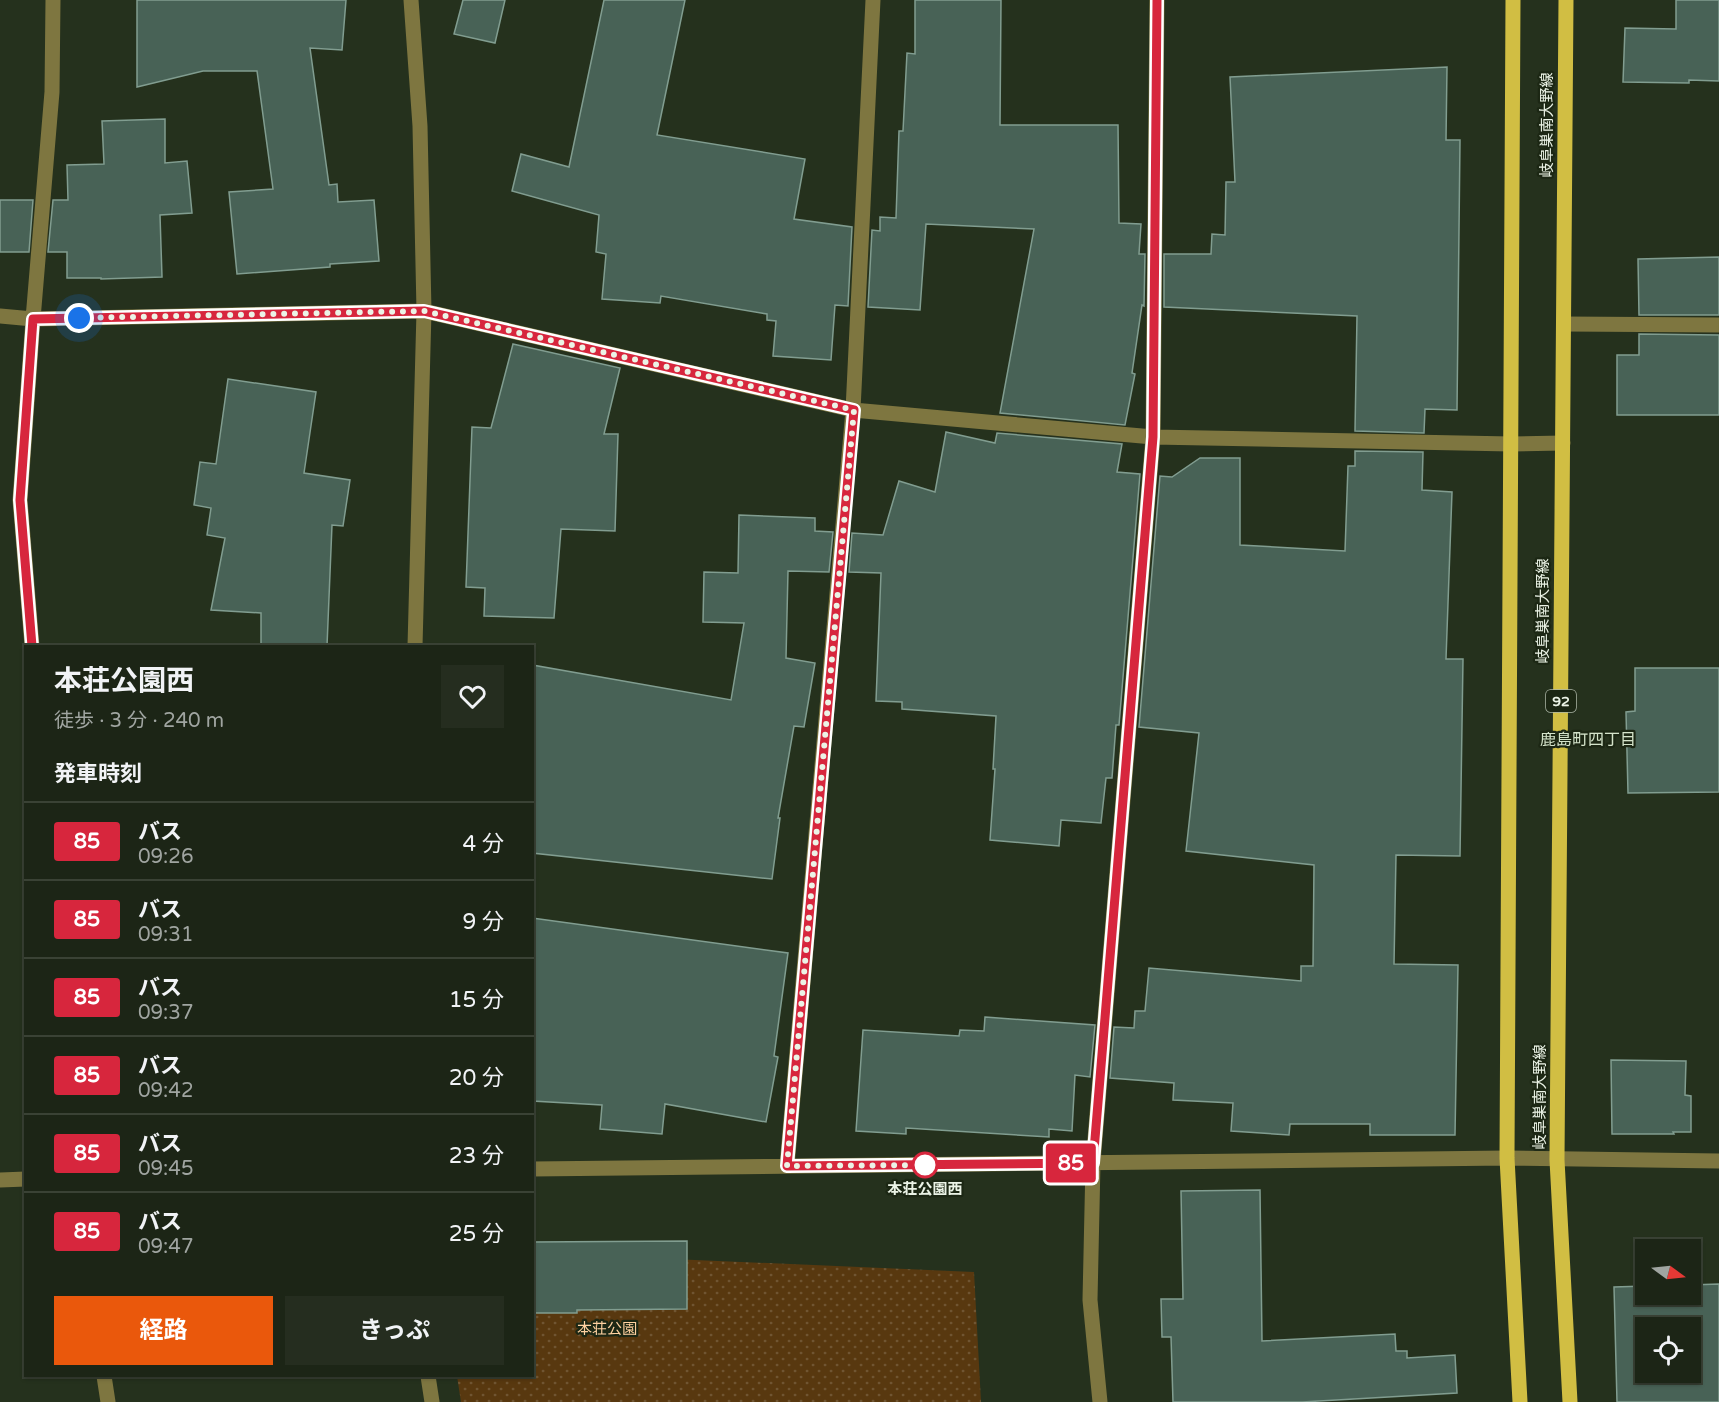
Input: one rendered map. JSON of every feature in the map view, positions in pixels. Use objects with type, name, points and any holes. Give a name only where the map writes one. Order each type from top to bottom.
[{"type":"main road","points":[[1513,0],[1508,1158],[1520,1402]]},
{"type":"main road","name":"岐阜巣南大野線","points":[[1566,0],[1557,1160],[1570,1402]]},
{"type":"street","points":[[32,645],[20,500],[52,92],[53,0]]},
{"type":"street","points":[[411,0],[420,126],[424,311],[415,645]]},
{"type":"street","points":[[787,1166],[854,410],[873,0]]},
{"type":"street","points":[[1100,1402],[1090,1300],[1093,1163],[1153,437],[1157,0]]},
{"type":"street","points":[[0,316],[33,319],[424,311],[854,410],[1153,437],[1563,443]]},
{"type":"street","points":[[1564,324],[1719,325]]},
{"type":"street","points":[[534,1169],[1508,1158],[1719,1161]]},
{"type":"street","points":[[0,1180],[24,1179]]},
{"type":"street","points":[[104,1377],[108,1402]]},
{"type":"street","points":[[428,1377],[432,1402]]},
{"type":"green space","name":"本荘公園","points":[[534,1253],[974,1272],[981,1402],[461,1402],[457,1377],[534,1377]]},
{"type":"building","points":[[137,0],[346,0],[342,50],[310,48],[329,185],[337,184],[338,202],[374,200],[379,261],[237,274],[229,192],[273,189],[257,71],[203,71],[137,87]]},
{"type":"building","points":[[463,0],[505,0],[495,43],[454,34]]},
{"type":"building","points":[[604,0],[685,0],[657,135],[805,159],[794,219],[852,227],[848,306],[835,305],[831,360],[773,356],[776,321],[767,320],[767,314],[661,296],[660,303],[602,299],[606,254],[596,252],[599,215],[512,191],[521,154],[569,167]]},
{"type":"building","points":[[915,0],[1001,0],[1000,125],[1118,125],[1119,223],[1141,224],[1139,254],[1145,254],[1144,306],[1142,305],[1132,373],[1135,374],[1125,425],[1000,413],[1034,229],[926,224],[920,310],[868,307],[872,230],[880,231],[880,217],[896,218],[899,131],[903,131],[907,53],[915,54]]},
{"type":"building","points":[[1676,0],[1719,0],[1719,81],[1623,82],[1625,28],[1676,29]]},
{"type":"building","points":[[1447,67],[1446,140],[1460,140],[1457,410],[1425,409],[1424,433],[1355,431],[1357,316],[1164,307],[1164,254],[1211,254],[1212,234],[1225,235],[1226,182],[1235,182],[1230,77]]},
{"type":"building","points":[[165,119],[165,163],[187,161],[192,213],[160,215],[162,277],[67,278],[67,252],[48,252],[53,200],[68,200],[67,165],[104,164],[102,121]]},
{"type":"building","points":[[0,200],[33,200],[29,252],[0,252]]},
{"type":"building","points":[[1719,257],[1719,315],[1639,315],[1638,259]]},
{"type":"building","points":[[1639,334],[1719,335],[1719,415],[1617,415],[1617,355],[1639,355]]},
{"type":"building","points":[[513,344],[620,368],[604,434],[618,434],[615,531],[561,529],[554,618],[484,616],[485,588],[466,587],[472,427],[491,428]]},
{"type":"building","points":[[228,379],[316,392],[304,473],[350,480],[343,526],[332,525],[327,645],[261,645],[261,613],[211,610],[225,538],[207,535],[211,508],[194,505],[200,462],[216,464]]},
{"type":"building","points":[[946,432],[995,443],[997,433],[1122,444],[1117,472],[1140,474],[1119,725],[1116,725],[1112,778],[1106,778],[1101,823],[1061,820],[1059,846],[990,840],[996,716],[902,709],[902,702],[876,701],[881,573],[849,572],[852,533],[883,535],[899,481],[935,492]]},
{"type":"building","points":[[1355,451],[1423,452],[1422,490],[1452,492],[1446,659],[1463,659],[1460,856],[1396,855],[1394,964],[1458,965],[1455,1135],[1370,1135],[1370,1124],[1290,1124],[1289,1135],[1231,1131],[1233,1103],[1173,1100],[1174,1083],[1110,1078],[1114,1027],[1134,1028],[1135,1011],[1145,1011],[1149,968],[1301,981],[1301,966],[1313,966],[1314,865],[1186,851],[1199,733],[1139,727],[1160,476],[1172,477],[1200,458],[1240,458],[1240,545],[1345,551],[1348,466],[1355,466]]},
{"type":"building","points":[[739,515],[815,518],[815,531],[833,532],[829,572],[788,571],[786,658],[815,663],[804,727],[794,726],[778,818],[780,818],[772,879],[534,853],[534,665],[731,700],[744,623],[703,622],[704,572],[738,573]]},
{"type":"building","points":[[1635,668],[1719,668],[1719,792],[1628,793],[1626,712],[1635,711]]},
{"type":"building","points":[[534,918],[788,953],[774,1056],[778,1057],[766,1122],[665,1104],[662,1134],[600,1129],[602,1105],[534,1101]]},
{"type":"building","points":[[985,1017],[1095,1025],[1090,1077],[1075,1075],[1072,1131],[1049,1129],[1049,1137],[906,1128],[906,1134],[856,1131],[863,1030],[959,1036],[960,1030],[984,1031]]},
{"type":"building","points":[[1611,1060],[1686,1061],[1685,1095],[1691,1096],[1691,1132],[1612,1134]]},
{"type":"building","points":[[1260,1190],[1262,1341],[1395,1334],[1396,1351],[1407,1351],[1407,1358],[1455,1355],[1457,1393],[1302,1402],[1173,1402],[1171,1337],[1162,1337],[1161,1299],[1183,1299],[1181,1191]]},
{"type":"building","points":[[687,1241],[687,1309],[577,1310],[577,1313],[534,1313],[534,1242]]},
{"type":"building","points":[[1719,1284],[1719,1402],[1617,1402],[1614,1287],[1635,1286],[1635,1305],[1701,1305],[1701,1285]]},
{"type":"bus line","name":"85","points":[[32,645],[20,500],[33,319],[424,311],[854,410],[787,1166],[1093,1163],[1153,437],[1157,0]]},
{"type":"place","name":"本荘公園西","points":[[925,1165]]},
{"type":"district","name":"鹿島町四丁目","points":[[1588,739]]},
{"type":"route","points":[[79,318],[424,311],[854,410],[787,1166],[928,1165],[925,1165]]}]
